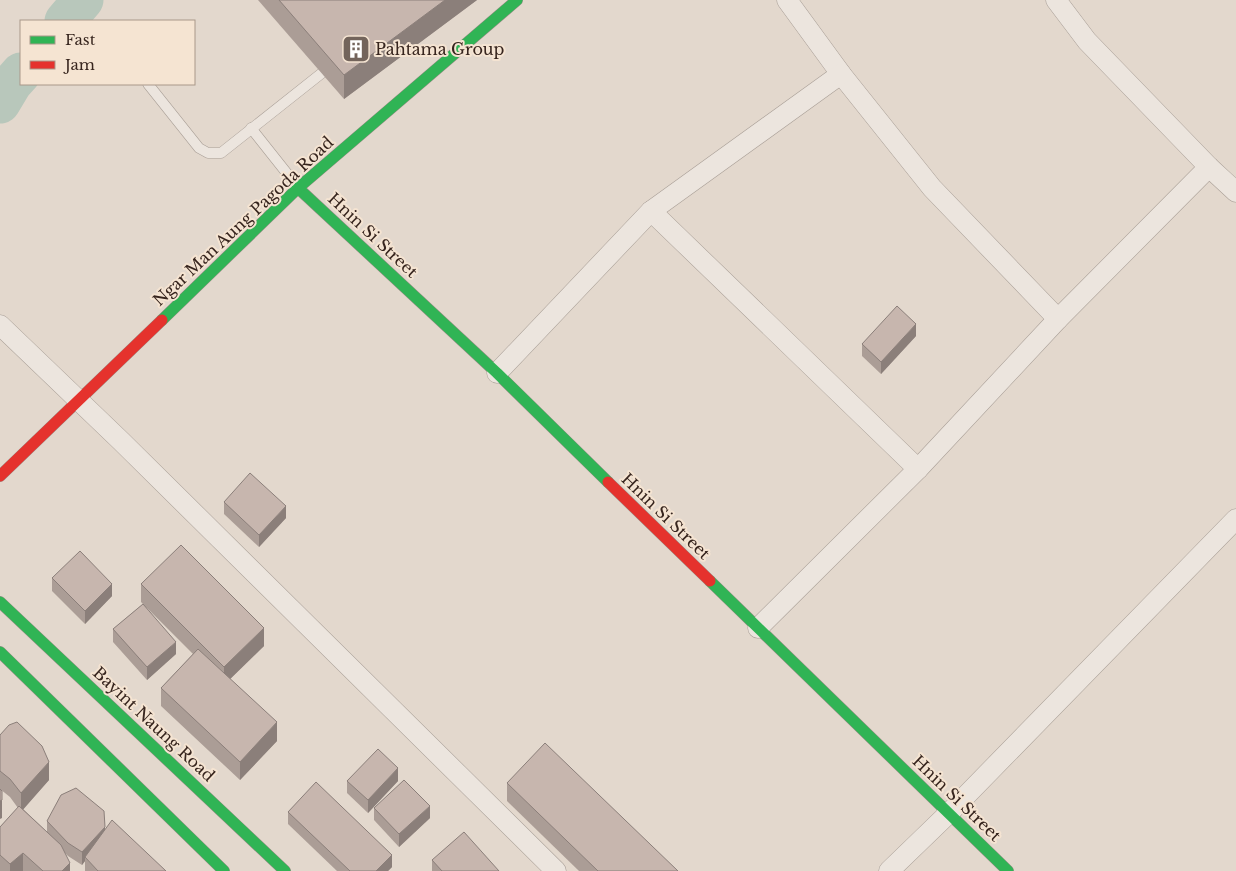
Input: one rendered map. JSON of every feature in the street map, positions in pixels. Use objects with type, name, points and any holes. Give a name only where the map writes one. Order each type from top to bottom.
[{"type":"street","name":"Ngar Man Aung Pagoda Road","points":[[0,476],[298,188],[517,0]]},
{"type":"street","points":[[788,0],[841,74],[932,188],[1058,319]]},
{"type":"street","points":[[1056,0],[1086,41],[1209,167],[1236,192]]},
{"type":"street","points":[[497,372],[651,211],[841,74]]},
{"type":"street","points":[[758,628],[918,469],[1058,319],[1209,167]]},
{"type":"street","name":"Hnin Si Street","points":[[298,188],[497,372],[1008,871]]},
{"type":"street","points":[[651,211],[918,469]]},
{"type":"street","points":[[0,324],[556,871]]},
{"type":"street","points":[[888,871],[949,813],[1236,519]]},
{"type":"street","name":"Bayint Naung Road","points":[[0,602],[285,871]]},
{"type":"street","points":[[0,652],[224,871]]},
{"type":"lane","points":[[149,85],[200,148],[208,153],[221,152],[336,61]]},
{"type":"lane","points":[[251,128],[298,188]]},
{"type":"building","points":[[279,0],[445,0],[344,75]]},
{"type":"building","points":[[897,306],[916,324],[881,362],[862,344]]},
{"type":"building","points":[[250,473],[286,506],[259,535],[224,502]]},
{"type":"building","points":[[181,545],[264,628],[224,667],[141,584]]},
{"type":"building","points":[[80,551],[112,584],[85,611],[52,578]]},
{"type":"building","points":[[143,604],[176,642],[147,667],[113,629]]},
{"type":"building","points":[[198,649],[277,722],[240,762],[161,688]]},
{"type":"building","points":[[17,722],[42,746],[49,762],[21,793],[10,779],[0,771],[0,735],[9,725]]},
{"type":"building","points":[[545,743],[678,871],[598,871],[507,783]]},
{"type":"building","points":[[378,749],[398,768],[368,800],[347,781]]},
{"type":"building","points":[[404,780],[430,806],[399,834],[374,808]]},
{"type":"building","points":[[316,782],[392,855],[376,871],[350,871],[288,812]]},
{"type":"building","points":[[76,788],[104,811],[105,827],[82,852],[68,843],[47,821],[61,795]]},
{"type":"building","points":[[0,789],[2,791],[2,800],[0,801]]},
{"type":"building","points":[[19,806],[61,845],[70,863],[62,871],[43,871],[23,853],[10,864],[0,855],[0,827]]},
{"type":"building","points":[[112,820],[166,871],[98,871],[85,857]]},
{"type":"building","points":[[464,832],[499,871],[442,871],[432,860]]},
{"type":"waterway","points":[[66,20],[83,0]]},
{"type":"waterway","points":[[0,103],[12,83],[20,74]]},
{"type":"traffic: fast","points":[[162,320],[298,188],[517,0]]},
{"type":"traffic: fast","points":[[298,188],[497,373],[608,482]]},
{"type":"traffic: fast","points":[[710,581],[1008,871]]},
{"type":"traffic: fast","points":[[0,602],[285,871]]},
{"type":"traffic: fast","points":[[0,652],[224,871]]},
{"type":"traffic: jam","points":[[0,476],[162,320]]},
{"type":"traffic: jam","points":[[608,482],[710,581]]},
{"type":"place","name":"Pahtama Group","points":[[356,49]]}]
